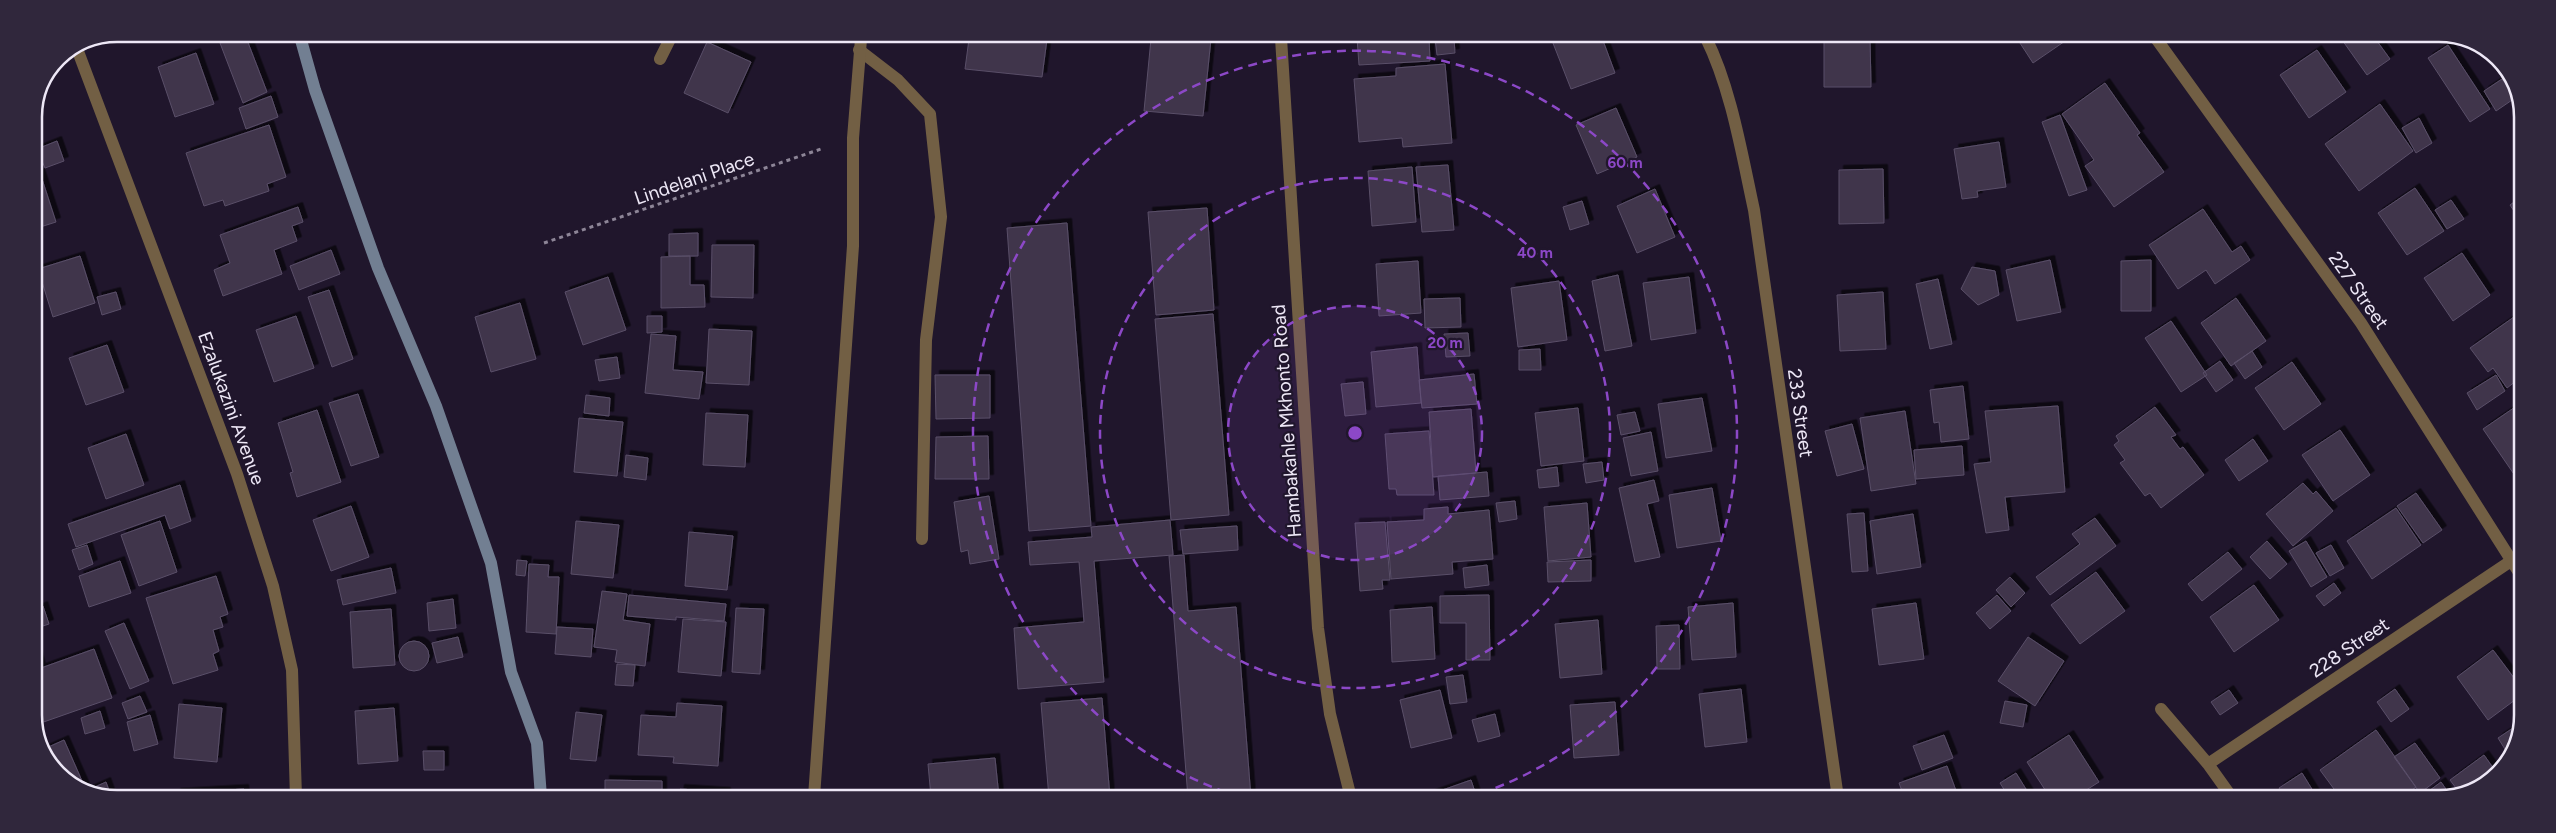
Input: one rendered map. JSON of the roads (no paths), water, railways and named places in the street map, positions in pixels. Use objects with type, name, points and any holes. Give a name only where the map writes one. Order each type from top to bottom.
[{"type":"street","points":[[660,59],[668,43]]},
{"type":"street","name":"Hambakahle Mkhonto Road","points":[[1280,43],[1318,628],[1330,714],[1348,790]]},
{"type":"street","name":"233 Street","points":[[1709,43],[1714,52],[1736,129],[1754,210],[1837,790]]},
{"type":"street","name":"227 Street","points":[[2159,43],[2361,323],[2514,565]]},
{"type":"street","points":[[814,790],[852,246],[853,138],[860,45]]},
{"type":"street","points":[[860,45],[898,80],[930,114],[941,217],[926,340],[922,539]]},
{"type":"street","name":"Ezalukazini Avenue","points":[[79,53],[238,474],[273,586],[292,670],[296,790]]},
{"type":"street","name":"228 Street","points":[[2208,764],[2511,561]]},
{"type":"street","points":[[2161,709],[2208,764],[2227,790]]},
{"type":"waterway","points":[[302,43],[315,90],[378,268],[436,406],[491,563],[511,672],[537,743],[540,790]]}]
